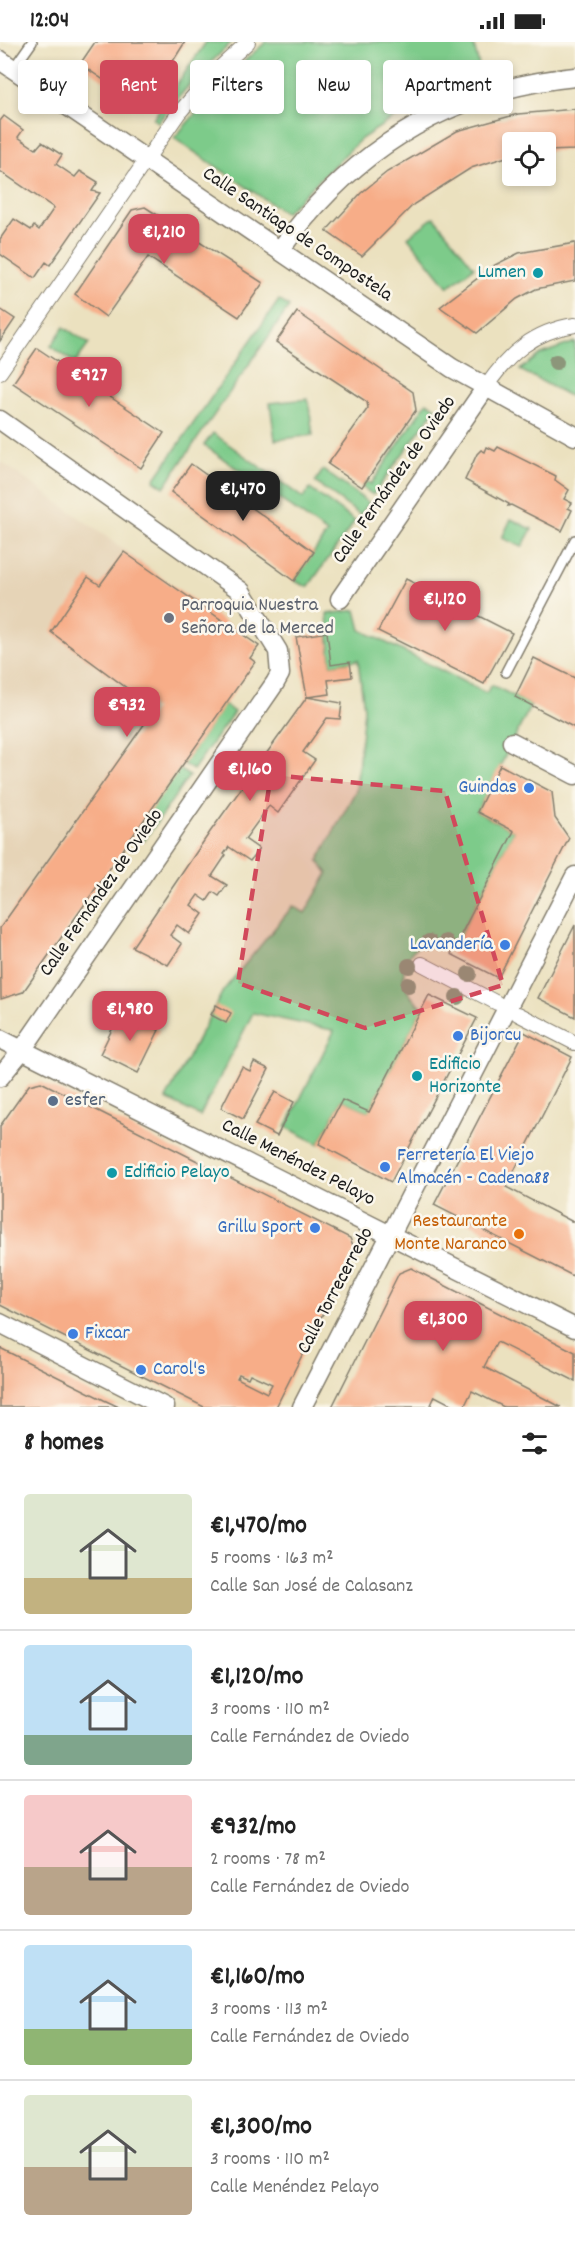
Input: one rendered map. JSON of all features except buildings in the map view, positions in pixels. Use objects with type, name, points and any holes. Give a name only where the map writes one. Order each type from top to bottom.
[{"type":"street","points":[[0,372],[146,159],[194,95],[248,42]]},
{"type":"street","name":"Calle Santiago de Compostela","points":[[7,64],[452,368],[575,436]]},
{"type":"street","points":[[280,250],[304,217],[342,179],[416,124],[471,98],[500,89],[575,77]]},
{"type":"street","points":[[486,387],[512,352],[535,337],[561,327],[575,325]]},
{"type":"street","name":"Calle Fernández de Oviedo","points":[[340,599],[486,387]]},
{"type":"street","name":"Calle Fernández de Oviedo","points":[[0,420],[240,591],[274,643],[280,660],[280,674],[22,1050],[0,1077]]},
{"type":"street","points":[[512,742],[575,775]]},
{"type":"street","name":"Calle Torrecerredo","points":[[302,1407],[380,1251],[391,1235],[575,876]]},
{"type":"street","points":[[422,964],[497,1003]]},
{"type":"street","points":[[518,1014],[575,1043]]},
{"type":"street","name":"Calle Menéndez Pelayo","points":[[0,1039],[575,1328]]},
{"type":"street","points":[[0,1323],[165,1407]]},
{"type":"lane","points":[[7,64],[32,42]]},
{"type":"lane","points":[[506,672],[575,540]]},
{"type":"highlighted area","points":[[271,775],[445,791],[503,985],[365,1028],[238,983]]},
{"type":"shaded area","points":[[0,461],[259,646],[250,658],[255,662],[23,992],[1,999]]},
{"type":"green space","points":[[206,42],[232,42],[214,60],[194,60]]},
{"type":"green space","points":[[266,42],[473,42],[478,60],[383,60],[383,114],[400,114],[361,139],[285,213],[174,138],[195,114],[284,114],[284,60],[245,60]]},
{"type":"green space","points":[[190,65],[190,84],[178,98],[178,83]]},
{"type":"green space","points":[[156,114],[165,114],[158,122],[153,119]]},
{"type":"green space","points":[[434,217],[474,267],[448,287],[408,237]]},
{"type":"green space","points":[[279,300],[289,307],[164,487],[154,480]]},
{"type":"green space","points":[[64,327],[89,344],[75,363],[51,346]]},
{"type":"green space","points":[[575,342],[575,399],[520,370],[541,354]]},
{"type":"green space","points":[[308,399],[313,435],[275,440],[270,403]]},
{"type":"green space","points":[[427,402],[436,408],[373,495],[362,487],[366,481],[371,484]]},
{"type":"green space","points":[[213,433],[303,498],[310,489],[355,521],[308,587],[294,581],[327,533],[204,445]]},
{"type":"green space","points":[[323,470],[369,503],[360,515],[315,482]]},
{"type":"green space","points":[[511,519],[532,529],[522,547],[502,538]]},
{"type":"green space","points":[[356,610],[361,630],[486,693],[492,685],[531,705],[477,812],[514,831],[457,942],[441,939],[427,941],[415,948],[408,958],[404,971],[405,983],[411,996],[423,1007],[369,1112],[342,1100],[319,1144],[286,1127],[334,1031],[332,1030],[253,1013],[200,1116],[166,1099],[223,991],[293,906],[305,913],[328,873],[318,861],[356,790],[364,709],[358,660],[331,665],[327,614]]},
{"type":"green space","points":[[224,705],[234,712],[193,770],[183,764]]},
{"type":"green space","points":[[179,769],[189,776],[144,841],[134,833]]},
{"type":"place","name":"Lumen","points":[[538,273]]},
{"type":"place","name":"Parroquia Nuestra Señora de la Merced","points":[[169,618]]},
{"type":"place","name":"Guindas","points":[[529,788]]},
{"type":"place","name":"Lavandería","points":[[505,945]]},
{"type":"place","name":"Bijorcu","points":[[458,1036]]},
{"type":"place","name":"Edificio Horizonte","points":[[417,1076]]},
{"type":"place","name":"esfer","points":[[53,1101]]},
{"type":"place","name":"Ferretería El Viejo Almacén - Cadena88","points":[[385,1167]]},
{"type":"place","name":"Edificio Pelayo","points":[[112,1173]]},
{"type":"place","name":"Grillu Sport","points":[[315,1228]]},
{"type":"place","name":"Restaurante Monte Naranco","points":[[519,1234]]},
{"type":"place","name":"Fixcar","points":[[73,1334]]},
{"type":"place","name":"Carol's","points":[[141,1370]]}]
